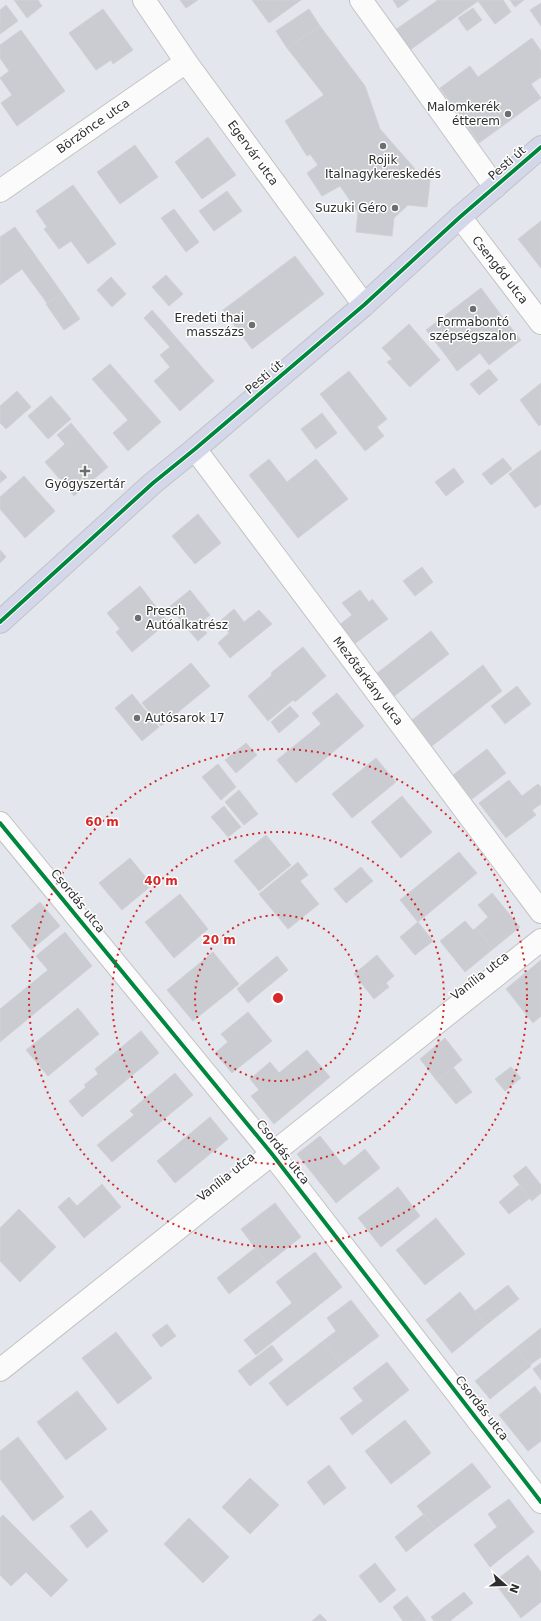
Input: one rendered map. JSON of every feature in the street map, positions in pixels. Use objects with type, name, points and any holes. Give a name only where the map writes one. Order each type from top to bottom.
[{"type":"main road","name":"Pesti út","points":[[0,622],[153,482],[195,449],[364,305],[460,217],[541,147]]},
{"type":"street","name":"Egervár utca","points":[[144,0],[186,62],[364,305]]},
{"type":"street","points":[[361,0],[495,188]]},
{"type":"street","name":"Börzönce utca","points":[[0,191],[186,62]]},
{"type":"street","name":"Csengőd utca","points":[[460,217],[541,323]]},
{"type":"street","name":"Mezőtárkány utca","points":[[195,449],[541,912]]},
{"type":"street","name":"Csordás utca","points":[[0,823],[272,1154],[541,1502]]},
{"type":"street","name":"Vanília utca","points":[[0,1370],[541,940]]},
{"type":"building","points":[[14,0],[38,0],[42,6],[27,18]]},
{"type":"building","points":[[180,0],[198,0],[186,8]]},
{"type":"building","points":[[252,0],[301,0],[269,23]]},
{"type":"building","points":[[393,0],[409,0],[398,8]]},
{"type":"building","points":[[438,0],[503,0],[511,12],[495,24],[478,1],[410,50],[395,30]]},
{"type":"building","points":[[510,0],[524,0],[515,7]]},
{"type":"building","points":[[541,3],[541,26],[530,10]]},
{"type":"building","points":[[6,5],[18,21],[0,34],[0,10]]},
{"type":"building","points":[[473,8],[482,20],[467,31],[458,18]]},
{"type":"building","points":[[103,9],[133,50],[113,64],[111,60],[96,70],[69,33]]},
{"type":"building","points":[[309,9],[320,26],[287,48],[276,31]]},
{"type":"building","points":[[320,26],[365,86],[380,129],[416,170],[431,172],[427,207],[408,205],[394,218],[392,236],[356,232],[358,212],[340,186],[322,196],[307,173],[318,165],[310,154],[307,156],[285,121],[324,95],[287,48]]},
{"type":"building","points":[[21,30],[65,91],[17,126],[1,103],[12,95],[0,78],[9,71],[0,58],[0,45]]},
{"type":"building","points":[[532,38],[541,51],[541,77],[531,84],[541,98],[479,143],[440,88],[470,66],[478,77]]},
{"type":"building","points":[[208,137],[236,175],[202,199],[175,162]]},
{"type":"building","points":[[135,145],[158,177],[120,204],[97,172]]},
{"type":"building","points":[[73,185],[116,244],[88,264],[71,241],[59,249],[44,229],[47,227],[36,211]]},
{"type":"building","points":[[227,191],[242,211],[214,231],[199,211]]},
{"type":"building","points":[[174,209],[199,242],[186,252],[161,218]]},
{"type":"building","points":[[541,221],[541,268],[518,239]]},
{"type":"building","points":[[15,227],[62,293],[47,303],[22,269],[0,285],[0,237]]},
{"type":"building","points":[[295,256],[324,294],[252,349],[223,310]]},
{"type":"building","points":[[166,275],[183,294],[169,306],[152,287]]},
{"type":"building","points":[[111,277],[126,294],[112,307],[97,290]]},
{"type":"building","points":[[481,288],[501,315],[447,357],[426,330]]},
{"type":"building","points":[[62,293],[80,319],[64,330],[46,304]]},
{"type":"building","points":[[152,310],[214,381],[180,411],[154,381],[170,367],[160,355],[170,347],[144,318]]},
{"type":"building","points":[[501,315],[521,340],[489,365],[480,353],[457,371],[447,357]]},
{"type":"building","points":[[409,324],[440,360],[410,387],[387,362],[392,359],[382,348]]},
{"type":"building","points":[[110,364],[161,422],[128,451],[113,433],[128,420],[92,379]]},
{"type":"building","points":[[489,369],[498,380],[479,395],[470,384]]},
{"type":"building","points":[[349,371],[387,419],[377,427],[384,436],[365,451],[320,394]]},
{"type":"building","points":[[541,383],[541,424],[539,426],[520,400]]},
{"type":"building","points":[[17,391],[31,407],[6,429],[0,423],[0,406]]},
{"type":"building","points":[[51,396],[71,419],[48,439],[28,416]]},
{"type":"building","points":[[322,413],[337,433],[316,449],[301,429]]},
{"type":"building","points":[[71,423],[108,467],[74,496],[45,462],[65,444],[57,435]]},
{"type":"building","points":[[541,450],[541,504],[535,508],[509,474]]},
{"type":"building","points":[[503,458],[512,469],[491,485],[482,474]]},
{"type":"building","points":[[269,459],[287,482],[316,459],[348,499],[298,538],[249,475]]},
{"type":"building","points":[[454,468],[464,482],[446,496],[435,482]]},
{"type":"building","points":[[0,470],[7,477],[0,483]]},
{"type":"building","points":[[24,476],[55,511],[25,538],[0,509],[0,497]]},
{"type":"building","points":[[198,514],[221,543],[195,564],[172,536]]},
{"type":"building","points":[[0,550],[6,557],[0,563]]},
{"type":"building","points":[[422,567],[433,582],[415,596],[403,581]]},
{"type":"building","name":"Presch Autóalkatrész","points":[[140,586],[168,622],[132,652],[116,632],[120,629],[107,613]]},
{"type":"building","points":[[190,590],[210,615],[199,624],[207,633],[198,641],[169,607]]},
{"type":"building","points":[[360,590],[369,602],[372,599],[388,619],[353,645],[338,626],[352,615],[342,603]]},
{"type":"building","points":[[234,609],[244,622],[259,610],[272,624],[230,658],[218,643],[229,633],[219,622]]},
{"type":"building","points":[[431,631],[449,654],[393,697],[376,674]]},
{"type":"building","points":[[303,647],[326,676],[295,702],[293,700],[268,721],[248,696],[272,675],[271,673]]},
{"type":"building","points":[[191,663],[210,686],[161,726],[142,703]]},
{"type":"building","points":[[483,665],[502,691],[432,746],[412,720]]},
{"type":"building","points":[[517,686],[531,704],[505,724],[491,706]]},
{"type":"building","points":[[337,693],[364,726],[296,783],[277,760],[321,724],[312,713]]},
{"type":"building","name":"Autósarok 17","points":[[132,694],[159,727],[142,741],[115,708]]},
{"type":"building","points":[[290,706],[299,716],[279,733],[271,722]]},
{"type":"building","points":[[246,743],[257,755],[236,773],[225,760]]},
{"type":"building","points":[[487,749],[506,773],[472,799],[453,775]]},
{"type":"building","points":[[376,758],[396,782],[352,818],[332,794]]},
{"type":"building","points":[[218,764],[236,787],[221,800],[202,777]]},
{"type":"building","points":[[509,780],[522,796],[538,784],[541,787],[541,804],[532,810],[536,815],[506,838],[479,803]]},
{"type":"building","points":[[239,790],[258,814],[244,825],[225,802]]},
{"type":"building","points":[[402,796],[432,832],[401,858],[371,822]]},
{"type":"building","points":[[224,806],[241,827],[228,837],[211,817]]},
{"type":"building","points":[[266,835],[291,865],[259,891],[234,861]]},
{"type":"building","points":[[459,852],[477,873],[418,922],[400,900]]},
{"type":"building","points":[[130,858],[152,885],[122,910],[99,883]]},
{"type":"building","points":[[298,862],[308,875],[300,881],[319,904],[288,929],[259,894]]},
{"type":"building","points":[[361,867],[373,881],[346,903],[334,889]]},
{"type":"building","points":[[492,893],[520,927],[493,949],[476,928],[488,917],[478,905]]},
{"type":"building","points":[[180,894],[208,929],[174,958],[145,922]]},
{"type":"building","points":[[40,902],[60,926],[31,950],[11,926]]},
{"type":"building","points":[[465,921],[473,930],[476,928],[493,949],[465,972],[440,941]]},
{"type":"building","points":[[418,922],[433,941],[415,955],[400,937]]},
{"type":"building","points":[[65,932],[92,966],[0,1042],[0,1009],[48,970],[36,956]]},
{"type":"building","points":[[213,952],[239,984],[193,1021],[167,990]]},
{"type":"building","points":[[377,955],[394,976],[386,983],[389,987],[374,999],[354,974]]},
{"type":"building","points":[[277,956],[288,970],[248,1003],[237,989]]},
{"type":"building","points":[[541,960],[541,1016],[533,1023],[506,989]]},
{"type":"building","points":[[78,1008],[99,1034],[48,1076],[26,1050]]},
{"type":"building","points":[[248,1012],[272,1041],[232,1073],[215,1053],[228,1042],[221,1034]]},
{"type":"building","points":[[141,1031],[159,1053],[82,1117],[69,1101],[86,1087],[84,1085],[98,1074],[95,1069]]},
{"type":"building","points":[[445,1038],[462,1060],[437,1081],[420,1059]]},
{"type":"building","points":[[307,1050],[330,1077],[274,1124],[251,1096],[259,1090],[250,1079],[270,1062],[279,1073]]},
{"type":"building","points":[[453,1067],[472,1092],[456,1104],[437,1081]]},
{"type":"building","points":[[511,1067],[521,1078],[505,1091],[495,1079]]},
{"type":"building","points":[[175,1073],[193,1095],[112,1162],[97,1145],[134,1115],[130,1111]]},
{"type":"building","points":[[210,1117],[228,1139],[175,1183],[157,1161]]},
{"type":"building","points":[[320,1136],[344,1166],[365,1149],[380,1168],[336,1203],[297,1154]]},
{"type":"building","points":[[526,1166],[541,1185],[541,1193],[532,1201],[513,1176]]},
{"type":"building","points":[[102,1184],[121,1207],[84,1238],[58,1207],[69,1197],[77,1206]]},
{"type":"building","points":[[519,1185],[530,1198],[509,1214],[499,1202]]},
{"type":"building","points":[[398,1187],[420,1216],[381,1247],[358,1218]]},
{"type":"building","points":[[275,1203],[301,1237],[267,1264],[241,1229]]},
{"type":"building","points":[[19,1209],[56,1247],[20,1282],[0,1261],[0,1228]]},
{"type":"building","points":[[436,1218],[465,1254],[425,1285],[396,1250]]},
{"type":"building","points":[[255,1248],[267,1264],[229,1294],[217,1278]]},
{"type":"building","points":[[315,1252],[342,1287],[281,1335],[270,1320],[292,1303],[276,1282]]},
{"type":"building","points":[[508,1285],[519,1299],[486,1325],[475,1311]]},
{"type":"building","points":[[460,1292],[486,1325],[452,1353],[426,1320]]},
{"type":"building","points":[[351,1300],[379,1336],[341,1365],[323,1341],[336,1331],[327,1318]]},
{"type":"building","points":[[270,1320],[281,1335],[256,1355],[244,1340]]},
{"type":"building","points":[[167,1324],[176,1336],[161,1347],[152,1335]]},
{"type":"building","points":[[541,1328],[541,1357],[530,1365],[516,1348]]},
{"type":"building","points":[[116,1332],[152,1378],[118,1404],[82,1358]]},
{"type":"building","points":[[323,1341],[341,1365],[287,1406],[269,1383]]},
{"type":"building","points":[[272,1345],[283,1360],[250,1386],[238,1371]]},
{"type":"building","points":[[516,1348],[531,1366],[490,1399],[475,1381]]},
{"type":"building","points":[[387,1362],[409,1390],[352,1435],[340,1418],[363,1401],[353,1388]]},
{"type":"building","points":[[541,1363],[541,1380],[533,1369]]},
{"type":"building","points":[[535,1386],[541,1395],[541,1441],[528,1451],[499,1415]]},
{"type":"building","points":[[77,1391],[107,1429],[66,1460],[37,1422]]},
{"type":"building","points":[[405,1420],[431,1453],[391,1484],[365,1451]]},
{"type":"building","points":[[18,1437],[64,1497],[33,1521],[0,1479],[0,1451]]},
{"type":"building","points":[[472,1463],[491,1487],[435,1529],[417,1506]]},
{"type":"building","points":[[329,1465],[346,1488],[324,1505],[307,1482]]},
{"type":"building","points":[[250,1478],[279,1505],[250,1534],[222,1507]]},
{"type":"building","points":[[509,1499],[534,1532],[490,1567],[474,1545],[497,1527],[488,1514]]},
{"type":"building","points":[[91,1510],[108,1531],[87,1548],[70,1526]]},
{"type":"building","points":[[424,1514],[435,1529],[406,1552],[395,1537]]},
{"type":"building","points":[[3,1515],[68,1580],[51,1597],[26,1572],[11,1586],[0,1575],[0,1518]]},
{"type":"building","points":[[189,1518],[229,1557],[203,1583],[164,1544]]},
{"type":"building","points":[[528,1555],[541,1572],[541,1602],[521,1618],[494,1582]]},
{"type":"building","points":[[375,1563],[396,1590],[380,1603],[359,1576]]},
{"type":"building","points":[[464,1592],[473,1603],[450,1621],[434,1621],[431,1617]]},
{"type":"building","points":[[407,1596],[422,1615],[415,1621],[403,1621],[393,1607]]},
{"type":"building","points":[[320,1614],[327,1621],[312,1621]]},
{"type":"building","points":[[422,1615],[426,1621],[415,1621]]},
{"type":"cycle path","points":[[0,622],[153,483],[364,305],[460,217],[541,147]]},
{"type":"cycle path","points":[[0,823],[272,1154],[541,1502]]},
{"type":"place","name":"Malomkerék étterem","points":[[508,114]]},
{"type":"place","name":"Rojik Italnagykereskedés","points":[[383,146]]},
{"type":"place","name":"Suzuki Géro","points":[[395,208]]},
{"type":"place","name":"Formabontó szépségszalon","points":[[473,309]]},
{"type":"place","name":"Eredeti thai masszázs","points":[[252,325]]},
{"type":"place","name":"Gyógyszertár","points":[[85,471]]},
{"type":"place","name":"Presch Autóalkatrész","points":[[138,618]]},
{"type":"place","name":"Autósarok 17","points":[[137,718]]}]
